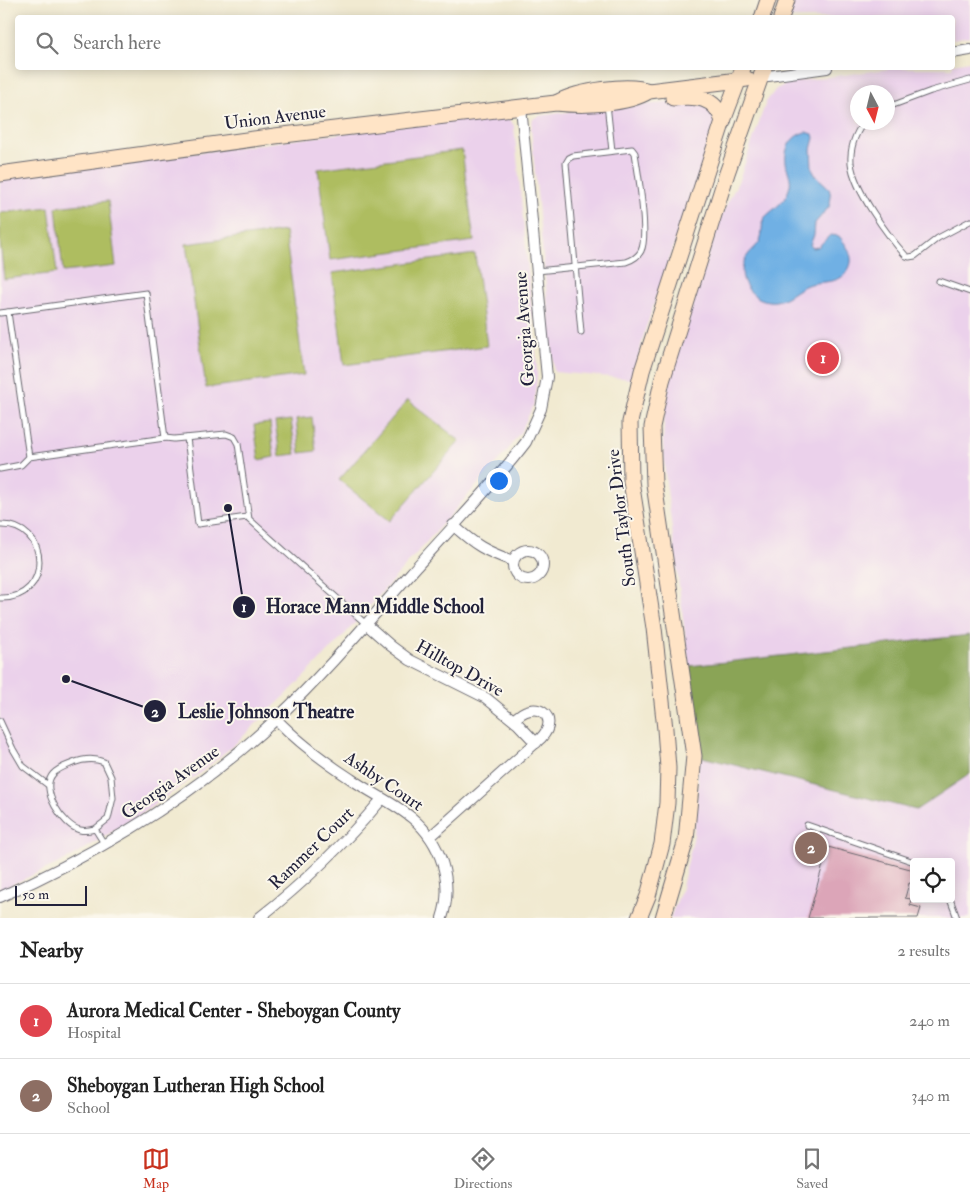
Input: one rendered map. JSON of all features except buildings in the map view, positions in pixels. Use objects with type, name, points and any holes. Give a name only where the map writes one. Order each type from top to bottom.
[{"type":"main road","points":[[763,15],[768,0]]},
{"type":"main road","points":[[782,15],[787,0]]},
{"type":"main road","name":"Union Avenue","points":[[0,174],[275,136],[521,107],[556,103],[586,105],[627,99],[641,96],[650,91],[741,74],[763,72]]},
{"type":"main road","name":"South Taylor Drive","points":[[663,918],[686,840],[694,756],[654,484],[652,427],[662,382],[712,220],[763,72]]},
{"type":"main road","name":"South Taylor Drive","points":[[639,918],[648,896],[662,844],[667,803],[668,768],[654,628],[631,481],[630,422],[642,371],[723,121],[741,74]]},
{"type":"main road","name":"Union Avenue","points":[[556,103],[575,95],[623,88],[641,88],[650,91]]},
{"type":"main road","points":[[627,99],[648,101],[689,96],[701,98],[714,106],[723,121]]},
{"type":"street","points":[[955,53],[970,50]]},
{"type":"street","name":"Union Avenue","points":[[763,72],[795,70]]},
{"type":"street","name":"Georgia Avenue","points":[[0,897],[32,883],[105,845],[192,790],[244,749],[320,675],[516,455],[534,428],[541,409],[547,377],[521,107]]},
{"type":"street","points":[[453,526],[487,551],[513,561]]},
{"type":"street","name":"Hilltop Drive","points":[[366,624],[410,660],[486,698],[514,720],[536,743]]},
{"type":"street","points":[[430,837],[536,743],[549,727],[549,720],[536,709],[527,709],[514,720]]},
{"type":"street","name":"Ashby Court","points":[[276,719],[321,758],[411,817],[430,837],[442,859],[445,873],[446,901],[442,918]]},
{"type":"street","name":"Rammer Court","points":[[260,918],[315,871],[382,799]]},
{"type":"lane","points":[[895,104],[931,91],[970,80]]},
{"type":"lane","points":[[607,102],[612,151]]},
{"type":"lane","points":[[859,130],[853,145],[851,160],[854,173],[871,208],[906,256],[915,256],[938,238],[970,221]]},
{"type":"lane","points":[[536,271],[575,267],[626,262],[634,259],[641,252],[645,241],[635,153],[632,149],[573,156],[566,163],[575,267],[581,332]]},
{"type":"lane","points":[[939,281],[970,292]]},
{"type":"lane","points":[[0,313],[146,294],[165,438]]},
{"type":"lane","points":[[8,312],[29,457]]},
{"type":"lane","points":[[0,469],[21,465],[29,457],[165,438],[226,434],[234,437],[238,444],[247,517],[257,529],[366,624]]},
{"type":"lane","points":[[187,438],[198,524],[247,517]]},
{"type":"lane","points":[[0,525],[18,528],[28,535],[35,544],[39,555],[40,567],[36,578],[29,588],[19,595],[0,598]]},
{"type":"lane","points":[[0,721],[13,750],[23,766],[48,786]]},
{"type":"lane","points":[[96,759],[104,762],[111,777],[113,798],[108,819],[95,829],[80,830],[62,818],[52,801],[48,786],[52,775],[62,767],[80,760],[96,759]]},
{"type":"lane","points":[[807,825],[910,861]]},
{"type":"lane","points":[[95,829],[105,845]]},
{"type":"lane","points":[[951,903],[957,918]]},
{"type":"shaded area","points":[[794,0],[970,0],[970,37],[955,40],[955,15],[788,15]]},
{"type":"shaded area","points":[[970,61],[970,635],[689,666],[665,473],[663,442],[665,407],[671,374],[722,214],[739,180],[766,102],[776,89],[791,82],[881,70],[955,70],[955,64]]},
{"type":"shaded area","points":[[688,101],[710,109],[715,121],[713,133],[645,330],[633,379],[554,372],[531,129],[533,119],[538,116],[575,111]]},
{"type":"shaded area","points":[[495,113],[506,117],[514,126],[536,353],[537,375],[534,404],[521,431],[507,451],[338,642],[235,744],[200,773],[80,852],[0,890],[0,179]]},
{"type":"shaded area","points":[[698,756],[915,810],[970,774],[970,918],[670,918],[681,891],[694,835]]},
{"type":"green space","points":[[462,150],[474,241],[330,260],[318,169]]},
{"type":"green space","points":[[108,201],[116,266],[63,272],[56,207]]},
{"type":"green space","points":[[49,207],[57,273],[4,279],[0,241],[0,213]]},
{"type":"green space","points":[[285,231],[304,375],[206,388],[186,244]]},
{"type":"green space","points":[[475,254],[487,346],[344,365],[332,273]]},
{"type":"green space","points":[[408,400],[460,441],[390,521],[339,480]]},
{"type":"green space","points":[[312,417],[316,451],[300,453],[296,419]]},
{"type":"green space","points":[[291,420],[296,454],[280,456],[275,422]]},
{"type":"green space","points":[[270,423],[274,457],[259,460],[254,425]]},
{"type":"green space","points":[[970,635],[970,774],[916,810],[698,756],[689,666]]},
{"type":"water","points":[[806,132],[813,134],[814,138],[811,149],[812,168],[815,175],[829,188],[831,197],[829,207],[815,223],[814,235],[810,245],[813,248],[818,247],[830,235],[839,236],[851,257],[850,266],[845,275],[840,278],[807,285],[780,300],[768,301],[761,299],[749,290],[745,284],[742,270],[745,259],[760,241],[764,218],[782,202],[789,189],[790,179],[786,157],[788,147],[793,139]]},
{"type":"place","name":"Aurora Medical Center - Sheboygan County","points":[[823,358]]},
{"type":"place","name":"Horace Mann Middle School","points":[[228,508]]},
{"type":"place","name":"Leslie Johnson Theatre","points":[[66,679]]},
{"type":"place","name":"Sheboygan Lutheran High School","points":[[811,848]]}]
